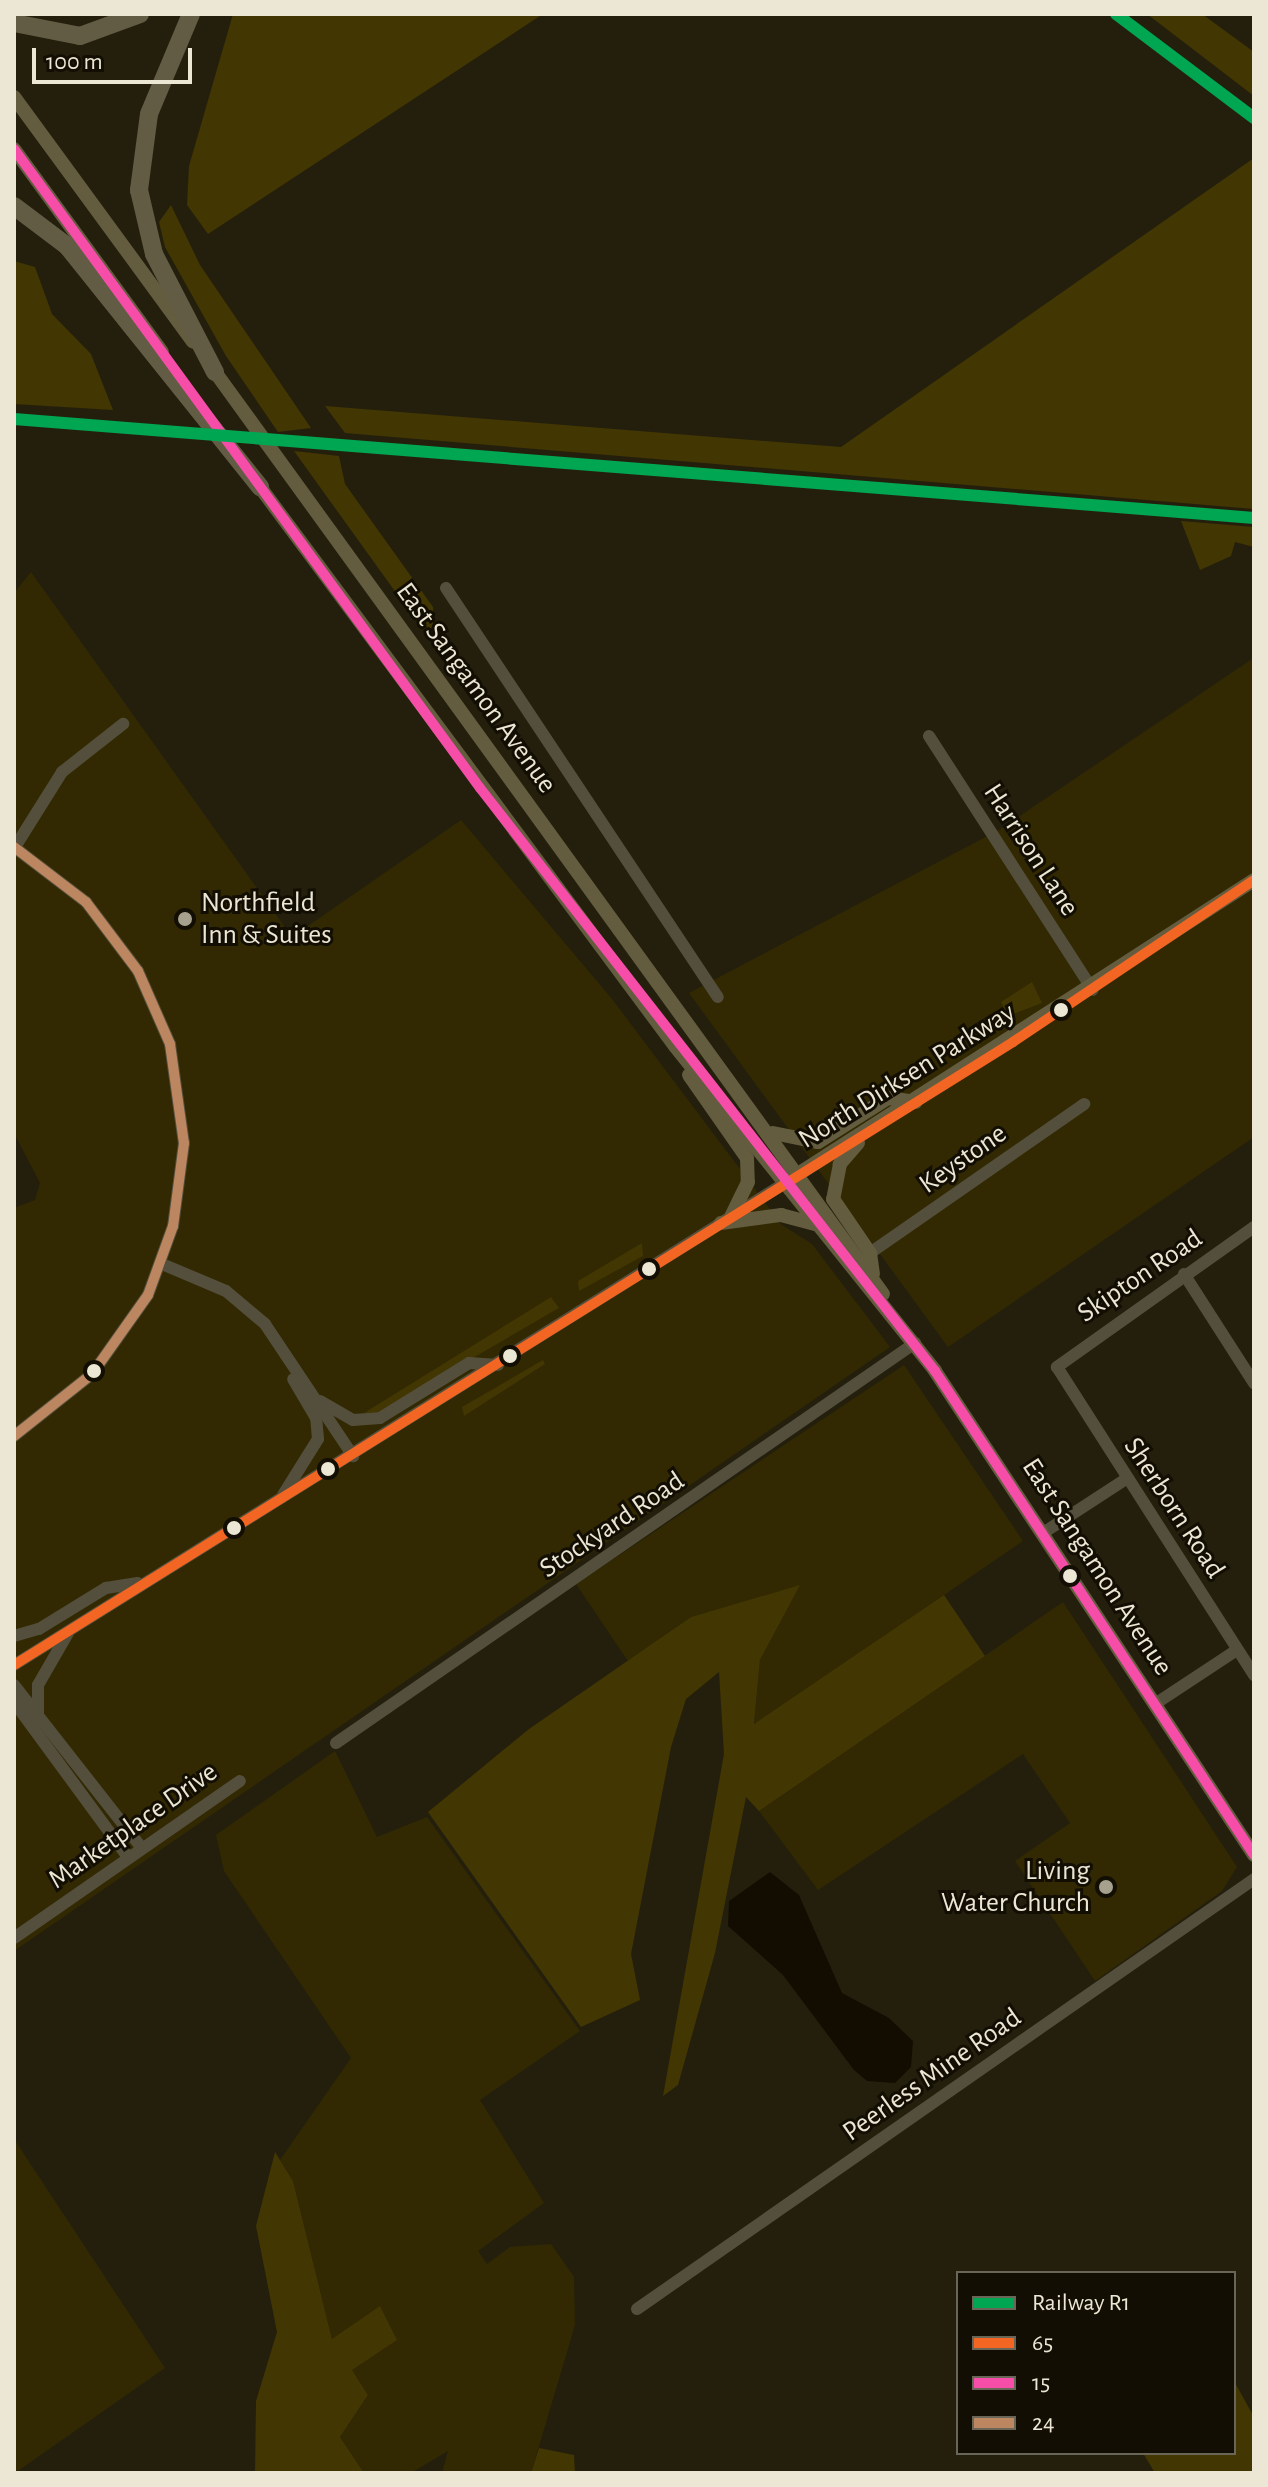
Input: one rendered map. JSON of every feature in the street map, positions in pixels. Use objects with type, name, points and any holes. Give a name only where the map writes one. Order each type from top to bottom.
[{"type":"highway","points":[[14,23],[80,36],[140,14]]},
{"type":"highway","points":[[191,14],[149,114],[139,190],[154,254],[215,372]]},
{"type":"highway","points":[[14,206],[67,246],[170,370],[262,489]]},
{"type":"main road","name":"East Sangamon Avenue","points":[[14,97],[873,1274],[891,1312]]},
{"type":"main road","points":[[14,149],[170,370]]},
{"type":"main road","name":"East Sangamon Avenue","points":[[262,489],[675,1046],[915,1343],[1254,1855]]},
{"type":"main road","name":"North Dirksen Parkway","points":[[785,1183],[1093,990],[1254,880]]},
{"type":"main road","points":[[675,1046],[747,1158],[748,1182],[726,1220]]},
{"type":"main road","points":[[769,1131],[818,1142],[888,1098],[916,1102]]},
{"type":"main road","points":[[865,1134],[840,1164],[833,1199],[870,1253],[873,1274]]},
{"type":"main road","points":[[726,1220],[781,1215],[816,1224]]},
{"type":"street","points":[[446,588],[718,997]]},
{"type":"street","points":[[14,1436],[64,1401],[108,1355],[162,1264],[184,1143],[159,1013],[101,919],[14,847],[62,772],[123,724]]},
{"type":"street","name":"Harrison Lane","points":[[929,736],[1093,990]]},
{"type":"street","name":"Keystone","points":[[870,1253],[1084,1104]]},
{"type":"street","name":"North Dirksen Parkway","points":[[14,1665],[145,1582],[272,1508],[785,1183]]},
{"type":"street","name":"Skipton Road","points":[[1057,1367],[1254,1227]]},
{"type":"street","points":[[162,1264],[239,1301],[285,1353],[353,1456]]},
{"type":"street","points":[[1184,1274],[1254,1383]]},
{"type":"street","name":"Stockyard Road","points":[[336,1743],[915,1343]]},
{"type":"street","points":[[272,1508],[304,1470],[318,1439],[316,1418],[285,1353]]},
{"type":"street","points":[[315,1397],[344,1416],[367,1421],[469,1363],[498,1365]]},
{"type":"street","name":"Sherborn Road","points":[[1057,1367],[1254,1675]]},
{"type":"street","points":[[1043,1533],[1126,1479]]},
{"type":"street","points":[[14,1636],[39,1629],[106,1588],[145,1582]]},
{"type":"street","points":[[35,1722],[38,1685],[71,1629]]},
{"type":"street","points":[[1155,1704],[1237,1650]]},
{"type":"street","points":[[14,1685],[35,1722],[127,1856]]},
{"type":"street","points":[[14,1702],[35,1722],[141,1847]]},
{"type":"street","points":[[14,1716],[35,1722]]},
{"type":"street","name":"Marketplace Drive","points":[[14,1938],[127,1856],[240,1781]]},
{"type":"street","name":"Peerless Mine Road","points":[[637,2309],[1254,1879]]},
{"type":"shaded area","points":[[233,14],[543,14],[208,234],[187,205],[189,166]]},
{"type":"shaded area","points":[[1147,14],[1202,14],[1254,52],[1254,96]]},
{"type":"shaded area","points":[[1254,158],[1254,509],[345,433],[325,406],[841,447]]},
{"type":"shaded area","points":[[171,205],[200,265],[311,428],[278,432],[226,356],[165,247],[159,222]]},
{"type":"shaded area","points":[[14,261],[35,267],[52,314],[91,354],[113,410],[14,404]]},
{"type":"shaded area","points":[[294,451],[339,456],[345,484],[433,607],[433,628],[425,633]]},
{"type":"shaded area","points":[[1181,521],[1254,527],[1254,547],[1235,542],[1231,556],[1200,570]]},
{"type":"shaded area","points":[[31,572],[292,937],[461,820],[612,999],[782,1225],[812,1244],[890,1347],[14,1951],[14,1208],[35,1200],[40,1183],[14,1133],[14,593]]},
{"type":"shaded area","points":[[1252,659],[1254,1137],[948,1347],[689,993],[999,830]]},
{"type":"shaded area","points":[[1032,982],[1042,1003],[1008,1016],[1001,1002]]},
{"type":"shaded area","points":[[642,1243],[643,1256],[579,1291],[578,1281]]},
{"type":"shaded area","points":[[551,1297],[559,1308],[376,1414],[364,1413]]},
{"type":"shaded area","points":[[543,1360],[545,1364],[464,1416],[462,1407]]},
{"type":"shaded area","points":[[904,1365],[1023,1541],[754,1725],[760,1660],[799,1586],[691,1617],[628,1661],[576,1584]]},
{"type":"shaded area","points":[[800,1585],[760,1660],[754,1724],[944,1595],[985,1656],[759,1811],[746,1797],[715,1953],[678,2085],[663,2096],[724,1754],[719,1672],[686,1699],[671,1747],[631,1954],[640,2000],[581,2027],[428,1812],[529,1729],[691,1617]]},
{"type":"shaded area","points":[[1063,1602],[1237,1867],[1222,1891],[1095,1981],[1015,1861],[1070,1823],[1023,1754],[818,1890],[759,1811]]},
{"type":"shaded area","points":[[335,1751],[377,1837],[427,1817],[580,2031],[480,2100],[544,2203],[478,2251],[487,2264],[510,2247],[551,2244],[574,2277],[575,2325],[531,2473],[442,2473],[448,2451],[411,2473],[364,2473],[340,2437],[368,2395],[332,2339],[293,2181],[280,2160],[351,2058],[224,1871],[216,1835]]},
{"type":"shaded area","points":[[770,1872],[799,1895],[842,1993],[889,2018],[913,2041],[911,2067],[895,2083],[867,2081],[854,2070],[783,1975],[728,1926],[729,1901]]},
{"type":"shaded area","points":[[14,2139],[165,2368],[15,2473],[14,2473]]},
{"type":"shaded area","points":[[275,2152],[293,2181],[332,2339],[380,2306],[397,2340],[352,2370],[368,2395],[340,2437],[364,2473],[255,2473],[256,2401],[277,2332],[256,2226]]},
{"type":"shaded area","points":[[1236,2385],[1254,2417],[1254,2473],[1155,2473],[1144,2455],[1236,2455]]},
{"type":"shaded area","points":[[539,2448],[574,2455],[575,2473],[531,2473]]},
{"type":"rail line","name":"R1","points":[[1116,14],[1254,118]]},
{"type":"rail line","name":"R1","points":[[14,419],[1254,518]]},
{"type":"transit line","name":"15","points":[[14,149],[480,788],[935,1371],[1254,1855]]},
{"type":"transit line","name":"24","points":[[14,847],[86,902],[138,971],[170,1044],[184,1143],[173,1226],[148,1295],[92,1374],[14,1436]]},
{"type":"transit line","name":"65","points":[[14,1665],[1013,1042],[1254,880]]},
{"type":"place","name":"Northfield Inn & Suites","points":[[185,919]]},
{"type":"place","name":"Living Water Church","points":[[1106,1887]]}]
